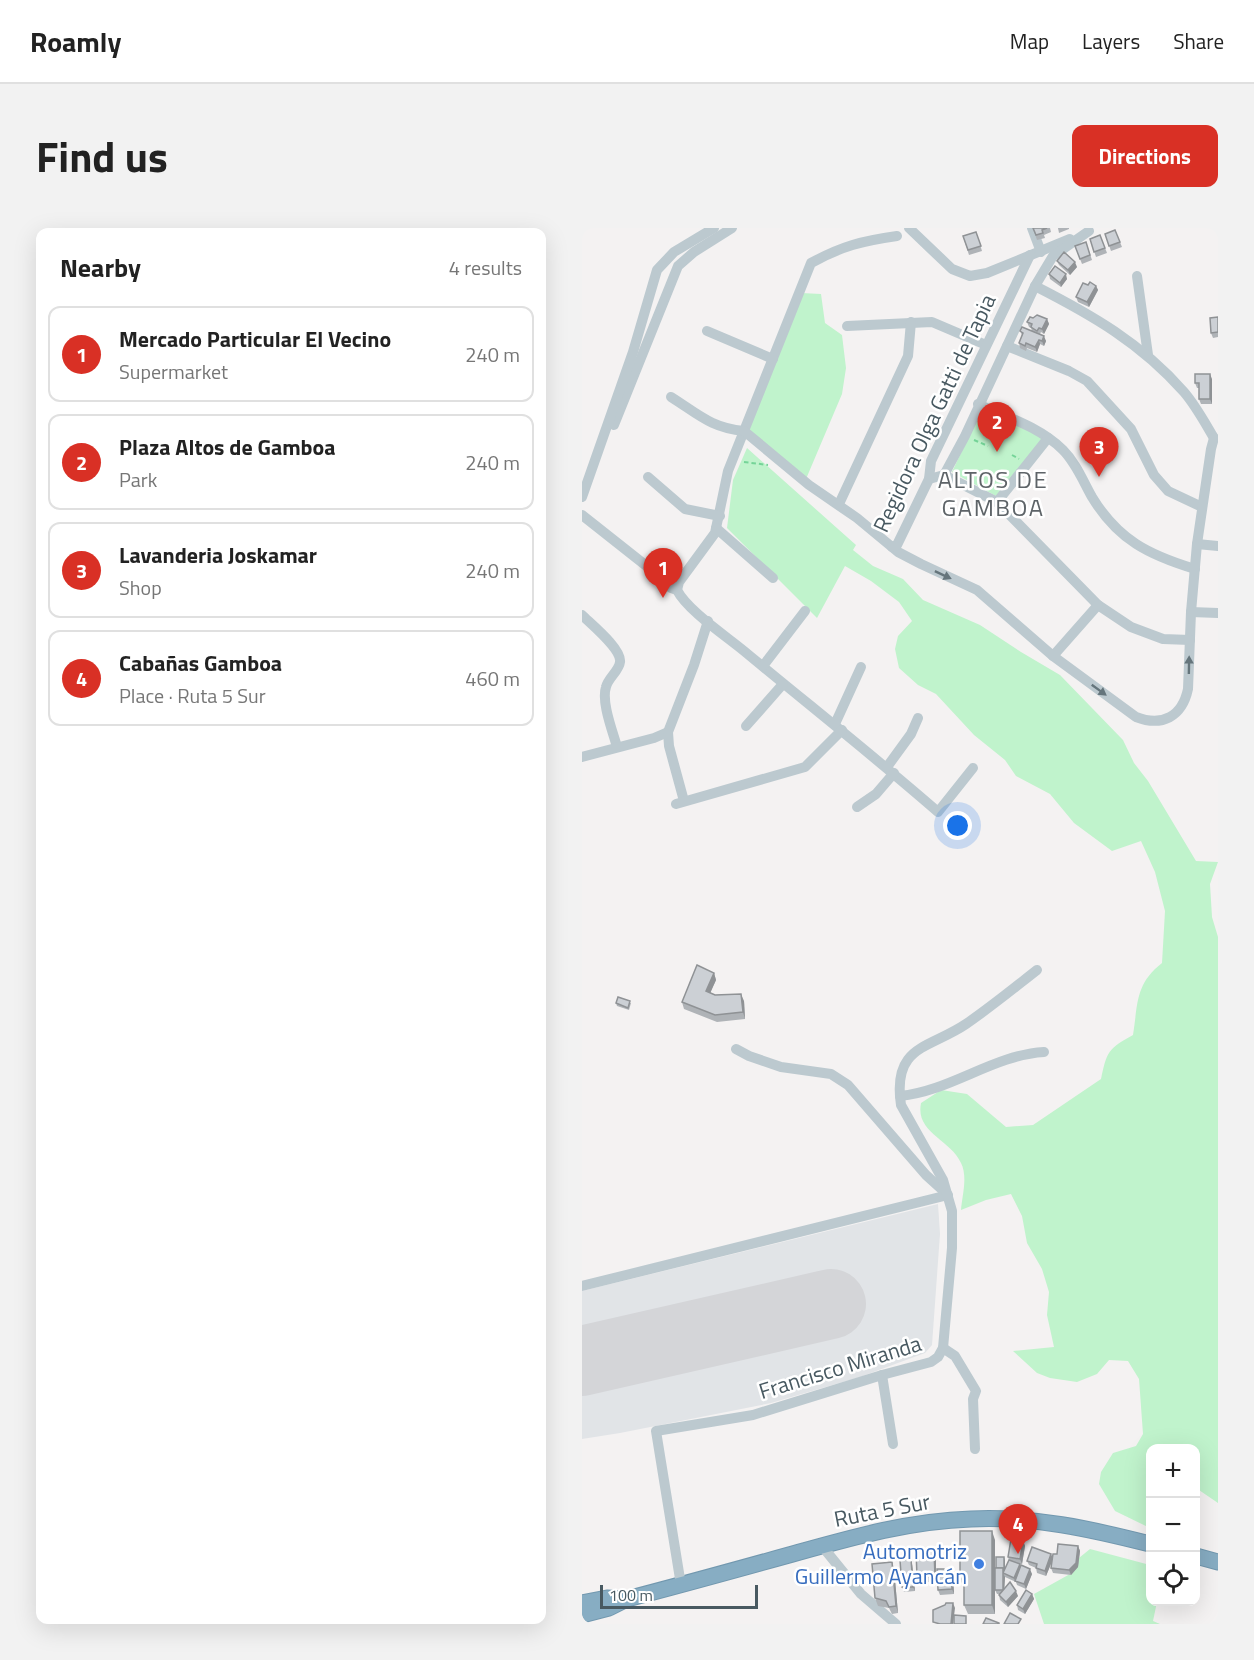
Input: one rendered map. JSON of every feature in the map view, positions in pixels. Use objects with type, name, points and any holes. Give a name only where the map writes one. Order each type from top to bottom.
[{"type":"highway","name":"Ruta 5 Sur","points":[[582,1615],[609,1608],[627,1599],[897,1526],[973,1519],[1024,1520],[1065,1525],[1146,1543]]},
{"type":"highway","points":[[1200,1557],[1218,1562]]},
{"type":"highway","name":"Ruta 5 Sur","points":[[582,1603],[607,1598],[627,1599]]},
{"type":"street","points":[[582,497],[633,352],[657,270],[674,252],[714,228]]},
{"type":"street","points":[[592,465],[610,436],[678,266],[694,252],[732,228]]},
{"type":"street","points":[[1032,228],[1035,254]]},
{"type":"street","points":[[913,232],[952,269],[970,276],[987,273],[1093,230]]},
{"type":"street","points":[[944,475],[965,436],[1035,286],[1053,256],[1093,230]]},
{"type":"street","points":[[677,590],[680,582],[715,533],[732,461],[811,263],[834,250],[863,241],[897,237]]},
{"type":"street","name":"Regidora Olga Gatti de Tapia","points":[[892,547],[897,545],[928,479],[931,461],[986,345],[1035,254]]},
{"type":"street","points":[[1137,276],[1148,355]]},
{"type":"street","points":[[928,479],[944,475],[997,502],[1098,605],[1131,627],[1163,639],[1190,640],[1197,544],[1211,449],[1216,438],[1185,394],[1148,355],[1086,311],[1035,286]]},
{"type":"street","points":[[839,504],[908,356],[911,322]]},
{"type":"street","points":[[847,326],[932,322],[986,345]]},
{"type":"street","points":[[707,332],[773,359]]},
{"type":"street","points":[[1006,346],[1069,371],[1087,381],[1131,429],[1154,475],[1168,490],[1202,507]]},
{"type":"street","points":[[671,397],[706,421],[726,429],[744,431],[794,473],[839,504],[892,547]]},
{"type":"street","points":[[978,404],[1030,427],[1048,438],[1073,461],[1098,506],[1125,535],[1150,554],[1195,569]]},
{"type":"street","points":[[997,502],[1048,438]]},
{"type":"street","points":[[648,477],[685,509],[720,516]]},
{"type":"street","points":[[1206,486],[1218,487]]},
{"type":"street","points":[[582,515],[649,567],[671,588],[677,590],[681,597],[708,621],[839,727],[938,812],[973,768]]},
{"type":"street","points":[[716,528],[773,578]]},
{"type":"street","points":[[1197,544],[1218,546]]},
{"type":"street","name":"Regidora Olga Gatti de Tapia","points":[[892,547],[921,564],[977,590],[1053,656],[1136,717],[1144,720],[1167,719],[1182,706],[1188,689],[1190,640]]},
{"type":"street","points":[[1053,656],[1098,605]]},
{"type":"street","points":[[762,666],[805,611]]},
{"type":"street","points":[[1191,612],[1218,612]]},
{"type":"street","points":[[582,615],[613,646],[619,657],[620,663],[606,686],[608,716],[617,747]]},
{"type":"street","points":[[708,621],[668,732],[680,802],[805,767],[839,727],[861,667]]},
{"type":"street","points":[[746,726],[783,684]]},
{"type":"street","points":[[857,807],[876,794],[918,718]]},
{"type":"street","points":[[582,757],[654,738],[668,732]]},
{"type":"street","points":[[1037,970],[964,1025],[915,1051],[906,1063],[901,1077],[900,1096],[947,1083],[1012,1057],[1044,1052]]},
{"type":"street","points":[[736,1049],[781,1067],[831,1074],[848,1085],[926,1175],[948,1195]]},
{"type":"street","name":"Francisco Miranda","points":[[681,1585],[656,1431],[753,1414],[931,1362],[938,1357],[943,1348],[952,1248],[952,1211],[943,1180],[901,1105],[900,1096]]},
{"type":"street","points":[[582,1286],[948,1195]]},
{"type":"street","points":[[943,1348],[955,1356],[976,1391],[973,1399],[975,1449]]},
{"type":"street","points":[[882,1375],[893,1444]]},
{"type":"street","points":[[822,1546],[861,1594],[896,1624]]},
{"type":"path","points":[[965,436],[988,446]]},
{"type":"path","points":[[732,461],[753,462],[794,473]]},
{"type":"shaded area","points":[[938,1204],[940,1234],[932,1345],[925,1353],[860,1377],[771,1403],[582,1439],[582,1291]]},
{"type":"green space","points":[[801,293],[821,294],[825,323],[842,335],[846,368],[842,394],[806,479],[747,430]]},
{"type":"green space","points":[[981,410],[1024,428],[1043,439],[996,496],[952,472]]},
{"type":"green space","points":[[747,448],[856,545],[853,550],[873,566],[903,579],[923,600],[980,625],[1060,675],[1123,740],[1134,763],[1148,781],[1196,861],[1218,862],[1210,884],[1212,917],[1218,937],[1218,1503],[1200,1491],[1200,1444],[1146,1444],[1146,1526],[1115,1511],[1099,1484],[1101,1472],[1113,1453],[1136,1446],[1143,1434],[1139,1379],[1128,1361],[1109,1360],[1097,1374],[1077,1382],[1050,1378],[1037,1373],[1013,1351],[1054,1347],[1047,1315],[1049,1292],[1042,1269],[1027,1243],[1022,1216],[1011,1194],[986,1200],[961,1210],[964,1180],[961,1163],[956,1155],[928,1129],[921,1113],[921,1103],[941,1090],[967,1094],[1006,1127],[1033,1125],[1101,1079],[1107,1056],[1113,1048],[1133,1035],[1142,987],[1162,963],[1165,911],[1155,872],[1141,841],[1112,851],[1074,823],[1050,794],[1016,776],[1005,760],[974,735],[936,694],[918,685],[899,668],[895,649],[898,636],[912,621],[899,602],[871,581],[845,566],[817,618],[727,528],[733,480]]},
{"type":"green space","points":[[1090,1549],[1146,1564],[1146,1606],[1156,1606],[1153,1621],[1160,1624],[1044,1624],[1034,1594],[1070,1574],[1074,1562]]},
{"type":"building","points":[[1033,228],[1047,228],[1042,230],[1043,233],[1036,235]]},
{"type":"building","points":[[1115,230],[1120,242],[1109,246],[1105,234]]},
{"type":"building","points":[[976,232],[981,246],[968,250],[963,236]]},
{"type":"building","points":[[1100,235],[1105,248],[1094,252],[1090,239]]},
{"type":"building","points":[[1086,242],[1090,255],[1080,259],[1075,246]]},
{"type":"building","points":[[1064,252],[1075,262],[1068,270],[1057,261]]},
{"type":"building","points":[[1055,266],[1066,274],[1060,283],[1049,274]]},
{"type":"building","points":[[1090,282],[1096,286],[1087,302],[1076,297],[1083,283],[1088,285]]},
{"type":"building","points":[[1037,315],[1047,319],[1042,329],[1039,328],[1037,331],[1031,327],[1032,324],[1027,322],[1030,317]]},
{"type":"building","points":[[1218,317],[1218,332],[1211,333],[1210,318]]},
{"type":"building","points":[[1022,327],[1044,336],[1042,341],[1039,340],[1035,347],[1019,343],[1023,333],[1020,331]]},
{"type":"building","points":[[1195,374],[1210,374],[1210,399],[1199,399],[1199,383],[1195,383]]},
{"type":"building","points":[[697,965],[714,973],[706,991],[715,995],[741,994],[743,1012],[715,1015],[682,1002]]},
{"type":"building","points":[[618,997],[630,1001],[628,1008],[616,1003]]},
{"type":"building","name":"Automotriz Guillermo Ayancán","points":[[960,1531],[992,1531],[992,1605],[964,1605],[964,1579],[960,1579]]},
{"type":"building","points":[[1011,1539],[1023,1541],[1020,1559],[1008,1557]]},
{"type":"building","points":[[1058,1544],[1078,1546],[1076,1563],[1069,1570],[1051,1568],[1053,1554],[1057,1554]]},
{"type":"building","points":[[1032,1547],[1051,1554],[1045,1571],[1036,1568],[1037,1564],[1027,1561]]},
{"type":"building","points":[[916,1550],[934,1550],[935,1577],[917,1577]]},
{"type":"building","points":[[996,1557],[1004,1557],[1004,1570],[996,1568]]},
{"type":"building","points":[[911,1559],[913,1587],[902,1587],[900,1560]]},
{"type":"building","points":[[1009,1560],[1020,1564],[1014,1578],[1003,1573]]},
{"type":"building","points":[[892,1562],[896,1606],[889,1607],[886,1601],[875,1598],[872,1564]]},
{"type":"building","points":[[1021,1565],[1030,1569],[1024,1584],[1015,1581]]},
{"type":"building","points":[[995,1568],[1003,1568],[1003,1590],[995,1590]]},
{"type":"building","points":[[937,1569],[951,1569],[952,1589],[938,1590]]},
{"type":"building","points":[[1010,1582],[1016,1591],[1006,1602],[999,1595]]},
{"type":"building","points":[[1026,1590],[1032,1594],[1023,1609],[1017,1605]]},
{"type":"building","points":[[946,1603],[953,1603],[951,1624],[933,1622],[933,1610]]},
{"type":"building","points":[[1010,1613],[1021,1619],[1018,1624],[1004,1624]]},
{"type":"building","points":[[954,1615],[966,1616],[966,1624],[954,1624]]},
{"type":"building","points":[[986,1618],[999,1623],[999,1624],[983,1624]]},
{"type":"runway","points":[[582,1361],[831,1304]]},
{"type":"place","name":"Plaza Altos de Gamboa","points":[[997,452]]},
{"type":"place","name":"Lavanderia Joskamar","points":[[1099,477]]},
{"type":"place","name":"Mercado Particular El Vecino","points":[[663,598]]},
{"type":"place","name":"Cabañas Gamboa","points":[[1018,1554]]},
{"type":"place","name":"Automotriz Guillermo Ayancán","points":[[979,1564]]},
{"type":"district","name":"ALTOS DE GAMBOA","points":[[993,494]]}]
